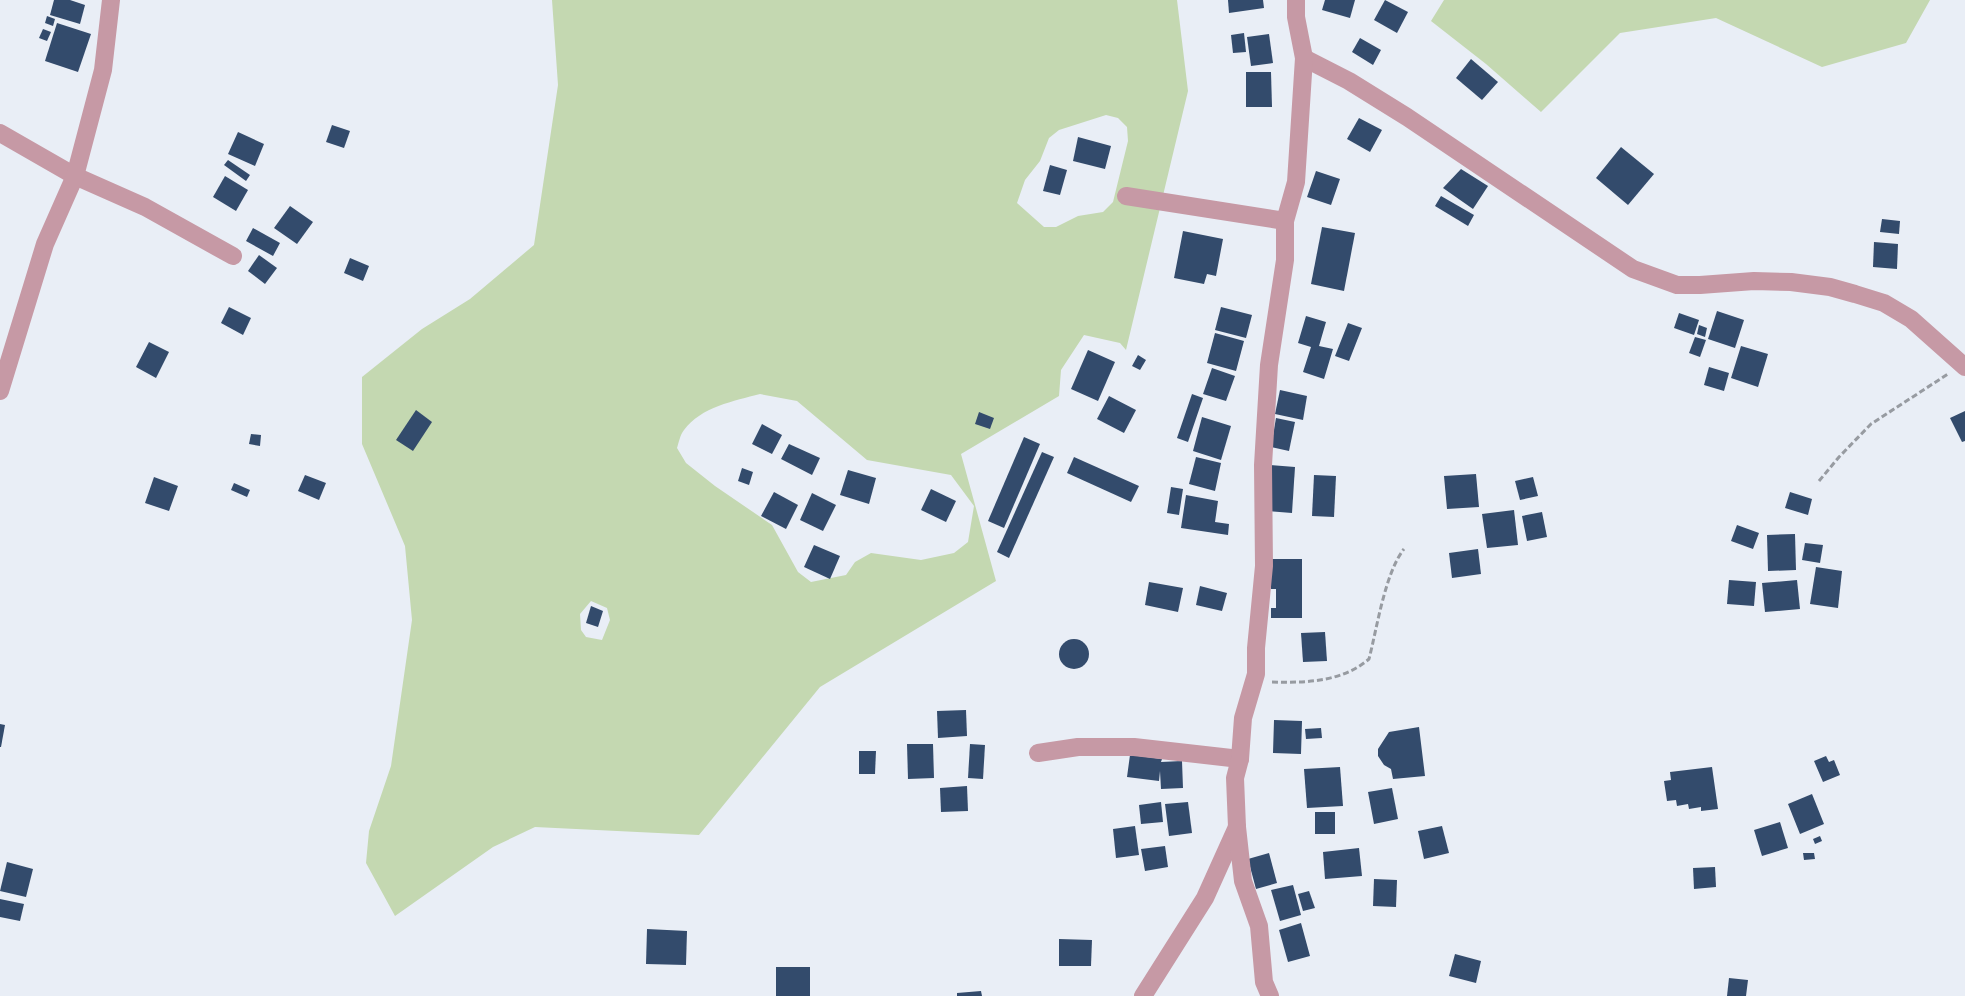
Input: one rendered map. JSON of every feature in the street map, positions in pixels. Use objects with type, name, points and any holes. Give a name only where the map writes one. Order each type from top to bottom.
[{"type":"street","points":[[0,391],[45,244],[75,177],[103,70],[111,0]]},
{"type":"street","points":[[1270,996],[1264,982],[1259,926],[1243,881],[1237,827],[1235,778],[1240,759],[1243,718],[1256,674],[1256,648],[1264,566],[1263,465],[1269,365],[1285,260],[1285,221],[1296,182],[1304,58],[1296,17],[1296,0]]},
{"type":"street","points":[[1304,58],[1349,81],[1407,117],[1633,270],[1677,285],[1754,280],[1830,287],[1855,294],[1884,303],[1911,319],[1964,366]]},
{"type":"street","points":[[0,133],[75,177],[145,207],[232,256]]},
{"type":"street","points":[[1126,196],[1285,221]]},
{"type":"street","points":[[1038,753],[1078,747],[1134,747],[1240,759]]},
{"type":"street","points":[[1143,996],[1205,898],[1237,827]]},
{"type":"path","points":[[1819,481],[1845,449],[1871,424],[1964,366]]},
{"type":"path","points":[[1256,674],[1257,681],[1297,683],[1338,677],[1361,666],[1369,659],[1390,576],[1396,558],[1404,549]]},
{"type":"green space","points":[[552,0],[1177,0],[1188,91],[1126,350],[1120,343],[1084,335],[1061,370],[1059,396],[961,454],[996,581],[820,687],[699,835],[535,827],[493,847],[395,916],[366,863],[369,831],[391,766],[412,620],[405,546],[362,444],[362,377],[422,329],[470,299],[534,245],[558,85]],"holes":[[[1106,115],[1118,118],[1127,127],[1128,141],[1113,202],[1103,212],[1078,216],[1056,227],[1044,227],[1017,203],[1025,180],[1040,161],[1049,138],[1059,130]],[[760,394],[797,401],[867,460],[951,475],[974,506],[968,542],[954,553],[921,560],[871,553],[855,562],[846,575],[811,582],[798,572],[772,525],[686,463],[677,448],[683,432],[691,422],[709,410]],[[591,601],[607,608],[610,620],[602,640],[586,637],[581,630],[580,614]]]},
{"type":"green space","points":[[1444,0],[1930,0],[1906,43],[1822,67],[1716,18],[1620,33],[1541,112],[1486,64],[1431,21]]},
{"type":"building","points":[[54,0],[70,0],[85,5],[80,24],[50,15]]},
{"type":"building","points":[[1228,0],[1263,0],[1264,8],[1229,13]]},
{"type":"building","points":[[1325,0],[1355,0],[1350,18],[1322,10]]},
{"type":"building","points":[[1385,0],[1408,12],[1397,33],[1374,20]]},
{"type":"building","points":[[47,16],[55,19],[53,26],[45,23]]},
{"type":"building","points":[[57,23],[91,34],[78,72],[45,61]]},
{"type":"building","points":[[43,29],[51,32],[47,41],[39,38]]},
{"type":"building","points":[[1244,33],[1246,52],[1233,53],[1231,35]]},
{"type":"building","points":[[1269,34],[1273,63],[1251,66],[1247,37]]},
{"type":"building","points":[[1360,38],[1381,50],[1373,65],[1352,52]]},
{"type":"building","points":[[1471,59],[1498,82],[1482,100],[1456,78]]},
{"type":"building","points":[[1246,72],[1271,72],[1272,107],[1246,107]]},
{"type":"building","points":[[1359,118],[1382,130],[1370,152],[1347,139]]},
{"type":"building","points":[[332,125],[350,131],[344,148],[326,142]]},
{"type":"building","points":[[238,132],[264,144],[255,166],[228,154]]},
{"type":"building","points":[[1078,137],[1111,146],[1105,169],[1073,161]]},
{"type":"building","points":[[1621,147],[1654,174],[1628,205],[1596,178]]},
{"type":"building","points":[[228,160],[250,175],[246,181],[224,165]]},
{"type":"building","points":[[1050,165],[1067,170],[1060,195],[1043,191]]},
{"type":"building","points":[[1461,169],[1488,186],[1473,209],[1443,188]]},
{"type":"building","points":[[1316,171],[1340,179],[1331,205],[1307,197]]},
{"type":"building","points":[[225,176],[248,190],[236,211],[213,197]]},
{"type":"building","points":[[1441,196],[1474,215],[1468,226],[1435,206]]},
{"type":"building","points":[[290,206],[313,222],[297,244],[274,228]]},
{"type":"building","points":[[1882,219],[1900,221],[1899,234],[1880,232]]},
{"type":"building","points":[[1322,227],[1355,233],[1344,291],[1311,284]]},
{"type":"building","points":[[253,228],[280,243],[273,256],[246,241]]},
{"type":"building","points":[[1183,231],[1223,239],[1216,276],[1207,274],[1204,284],[1174,278]]},
{"type":"building","points":[[1874,242],[1898,244],[1897,269],[1873,267]]},
{"type":"building","points":[[259,255],[277,268],[265,284],[248,271]]},
{"type":"building","points":[[350,258],[369,266],[363,281],[344,273]]},
{"type":"building","points":[[229,307],[251,318],[243,335],[221,323]]},
{"type":"building","points":[[1221,307],[1252,315],[1246,338],[1215,330]]},
{"type":"building","points":[[1717,311],[1744,320],[1735,348],[1708,339]]},
{"type":"building","points":[[1679,313],[1699,320],[1694,335],[1674,328]]},
{"type":"building","points":[[1306,316],[1326,322],[1319,346],[1333,349],[1324,379],[1303,372],[1311,347],[1298,343]]},
{"type":"building","points":[[1348,323],[1362,328],[1349,361],[1335,356]]},
{"type":"building","points":[[1699,325],[1707,328],[1705,337],[1697,334]]},
{"type":"building","points":[[1215,333],[1244,341],[1236,371],[1207,363]]},
{"type":"building","points":[[1695,337],[1706,340],[1700,357],[1689,353]]},
{"type":"building","points":[[149,342],[169,352],[156,378],[136,367]]},
{"type":"building","points":[[1741,346],[1768,354],[1758,387],[1731,378]]},
{"type":"building","points":[[1088,350],[1115,362],[1098,401],[1071,389]]},
{"type":"building","points":[[1138,355],[1146,360],[1140,370],[1132,366]]},
{"type":"building","points":[[1709,367],[1729,373],[1724,391],[1704,385]]},
{"type":"building","points":[[1212,368],[1235,376],[1226,401],[1203,394]]},
{"type":"building","points":[[1280,390],[1307,396],[1303,420],[1275,414]]},
{"type":"building","points":[[1192,394],[1203,398],[1188,442],[1177,438]]},
{"type":"building","points":[[1109,396],[1136,410],[1124,433],[1097,419]]},
{"type":"building","points":[[416,410],[432,422],[413,451],[396,440]]},
{"type":"building","points":[[1965,411],[1965,441],[1962,442],[1950,418]]},
{"type":"building","points":[[979,412],[994,418],[990,429],[975,424]]},
{"type":"building","points":[[1202,417],[1231,426],[1221,460],[1193,451]]},
{"type":"building","points":[[1276,418],[1295,422],[1289,451],[1271,447]]},
{"type":"building","points":[[762,424],[782,435],[772,454],[752,444]]},
{"type":"building","points":[[251,434],[261,435],[260,446],[249,444]]},
{"type":"building","points":[[1024,437],[1040,444],[1004,528],[988,521]]},
{"type":"building","points":[[789,444],[820,458],[812,475],[781,459]]},
{"type":"building","points":[[1042,452],[1054,457],[1009,558],[997,552]]},
{"type":"building","points":[[1074,457],[1139,486],[1131,502],[1067,473]]},
{"type":"building","points":[[1196,457],[1221,463],[1215,491],[1189,484]]},
{"type":"building","points":[[1270,465],[1295,467],[1292,513],[1266,511]]},
{"type":"building","points":[[742,468],[753,472],[749,485],[738,481]]},
{"type":"building","points":[[848,470],[876,478],[869,504],[840,495]]},
{"type":"building","points":[[1476,474],[1479,507],[1447,509],[1444,476]]},
{"type":"building","points":[[305,475],[326,483],[319,500],[298,491]]},
{"type":"building","points":[[1314,475],[1336,476],[1334,517],[1312,516]]},
{"type":"building","points":[[154,477],[178,486],[169,511],[145,503]]},
{"type":"building","points":[[1533,477],[1538,496],[1520,500],[1515,481]]},
{"type":"building","points":[[234,483],[250,490],[247,497],[231,490]]},
{"type":"building","points":[[1171,487],[1183,489],[1179,515],[1167,513]]},
{"type":"building","points":[[931,489],[956,501],[946,522],[921,510]]},
{"type":"building","points":[[774,492],[798,505],[786,529],[761,516]]},
{"type":"building","points":[[1790,492],[1812,499],[1808,515],[1785,508]]},
{"type":"building","points":[[812,493],[836,505],[823,531],[800,520]]},
{"type":"building","points":[[1186,495],[1218,501],[1215,522],[1229,524],[1228,535],[1181,528]]},
{"type":"building","points":[[1514,510],[1518,545],[1487,548],[1482,514]]},
{"type":"building","points":[[1542,512],[1547,537],[1527,541],[1522,516]]},
{"type":"building","points":[[1737,525],[1759,533],[1753,549],[1731,541]]},
{"type":"building","points":[[1795,534],[1796,570],[1768,571],[1767,535]]},
{"type":"building","points":[[1805,543],[1823,545],[1820,563],[1802,560]]},
{"type":"building","points":[[814,545],[840,556],[830,579],[804,567]]},
{"type":"building","points":[[1478,549],[1481,574],[1452,578],[1449,553]]},
{"type":"building","points":[[1271,559],[1302,559],[1302,618],[1271,618],[1271,608],[1276,608],[1276,589],[1271,589]]},
{"type":"building","points":[[1816,567],[1842,571],[1838,608],[1810,604]]},
{"type":"building","points":[[1729,580],[1756,582],[1754,606],[1727,604]]},
{"type":"building","points":[[1797,580],[1800,609],[1765,612],[1762,583]]},
{"type":"building","points":[[1149,582],[1183,588],[1178,612],[1145,605]]},
{"type":"building","points":[[1200,586],[1227,593],[1222,611],[1196,605]]},
{"type":"building","points":[[591,606],[603,611],[598,627],[586,623]]},
{"type":"building","points":[[1325,632],[1327,661],[1303,662],[1301,633]]},
{"type":"building","points":[[1074,639],[1084,644],[1089,654],[1084,664],[1074,669],[1064,664],[1059,654],[1064,644]]},
{"type":"building","points":[[966,710],[967,736],[938,738],[937,711]]},
{"type":"building","points":[[1274,720],[1302,721],[1301,754],[1273,753]]},
{"type":"building","points":[[0,724],[5,725],[1,747],[0,747]]},
{"type":"building","points":[[1419,727],[1425,776],[1393,779],[1391,769],[1384,765],[1378,756],[1378,749],[1389,732]]},
{"type":"building","points":[[1321,728],[1322,738],[1306,739],[1305,729]]},
{"type":"building","points":[[907,744],[933,744],[934,778],[908,779]]},
{"type":"building","points":[[970,744],[985,745],[983,779],[968,778]]},
{"type":"building","points":[[859,751],[876,751],[875,774],[859,774]]},
{"type":"building","points":[[1130,755],[1162,759],[1161,762],[1182,761],[1183,788],[1161,789],[1160,771],[1159,781],[1127,777]]},
{"type":"building","points":[[1826,756],[1829,762],[1834,760],[1840,775],[1823,782],[1814,761]]},
{"type":"building","points":[[1340,767],[1343,806],[1307,808],[1304,769]]},
{"type":"building","points":[[1712,767],[1718,809],[1701,811],[1701,807],[1689,809],[1688,804],[1677,806],[1676,800],[1667,801],[1664,781],[1671,780],[1670,772]]},
{"type":"building","points":[[967,786],[968,811],[941,812],[940,788]]},
{"type":"building","points":[[1392,788],[1398,819],[1374,824],[1368,792]]},
{"type":"building","points":[[1812,794],[1824,824],[1800,834],[1788,804]]},
{"type":"building","points":[[1161,802],[1163,822],[1141,824],[1139,805]]},
{"type":"building","points":[[1188,802],[1192,833],[1169,836],[1165,804]]},
{"type":"building","points":[[1315,812],[1335,812],[1335,834],[1315,834]]},
{"type":"building","points":[[1780,822],[1788,848],[1762,856],[1754,830]]},
{"type":"building","points":[[1135,826],[1139,855],[1116,858],[1113,829]]},
{"type":"building","points":[[1442,826],[1449,853],[1424,859],[1418,831]]},
{"type":"building","points":[[1820,836],[1822,841],[1815,844],[1813,839]]},
{"type":"building","points":[[1165,846],[1168,867],[1145,871],[1141,849]]},
{"type":"building","points":[[1359,848],[1362,876],[1325,879],[1323,852]]},
{"type":"building","points":[[1269,853],[1277,883],[1256,889],[1248,859]]},
{"type":"building","points":[[1803,853],[1814,853],[1815,859],[1804,860]]},
{"type":"building","points":[[7,862],[33,869],[26,897],[0,891]]},
{"type":"building","points":[[1715,867],[1716,887],[1694,889],[1693,868]]},
{"type":"building","points":[[1374,879],[1397,880],[1396,907],[1373,906]]},
{"type":"building","points":[[1293,885],[1301,915],[1280,921],[1271,890]]},
{"type":"building","points":[[1309,891],[1315,908],[1303,911],[1298,894]]},
{"type":"building","points":[[0,899],[24,904],[20,921],[0,917]]},
{"type":"building","points":[[1301,923],[1310,956],[1288,962],[1279,930]]},
{"type":"building","points":[[647,929],[687,931],[686,965],[646,964]]},
{"type":"building","points":[[1059,939],[1092,940],[1091,966],[1059,966]]},
{"type":"building","points":[[1455,954],[1481,961],[1476,983],[1449,976]]},
{"type":"building","points":[[776,967],[810,967],[810,996],[776,996]]},
{"type":"building","points":[[1729,978],[1748,980],[1746,996],[1727,996]]},
{"type":"building","points":[[981,991],[982,996],[957,996],[957,993]]}]
